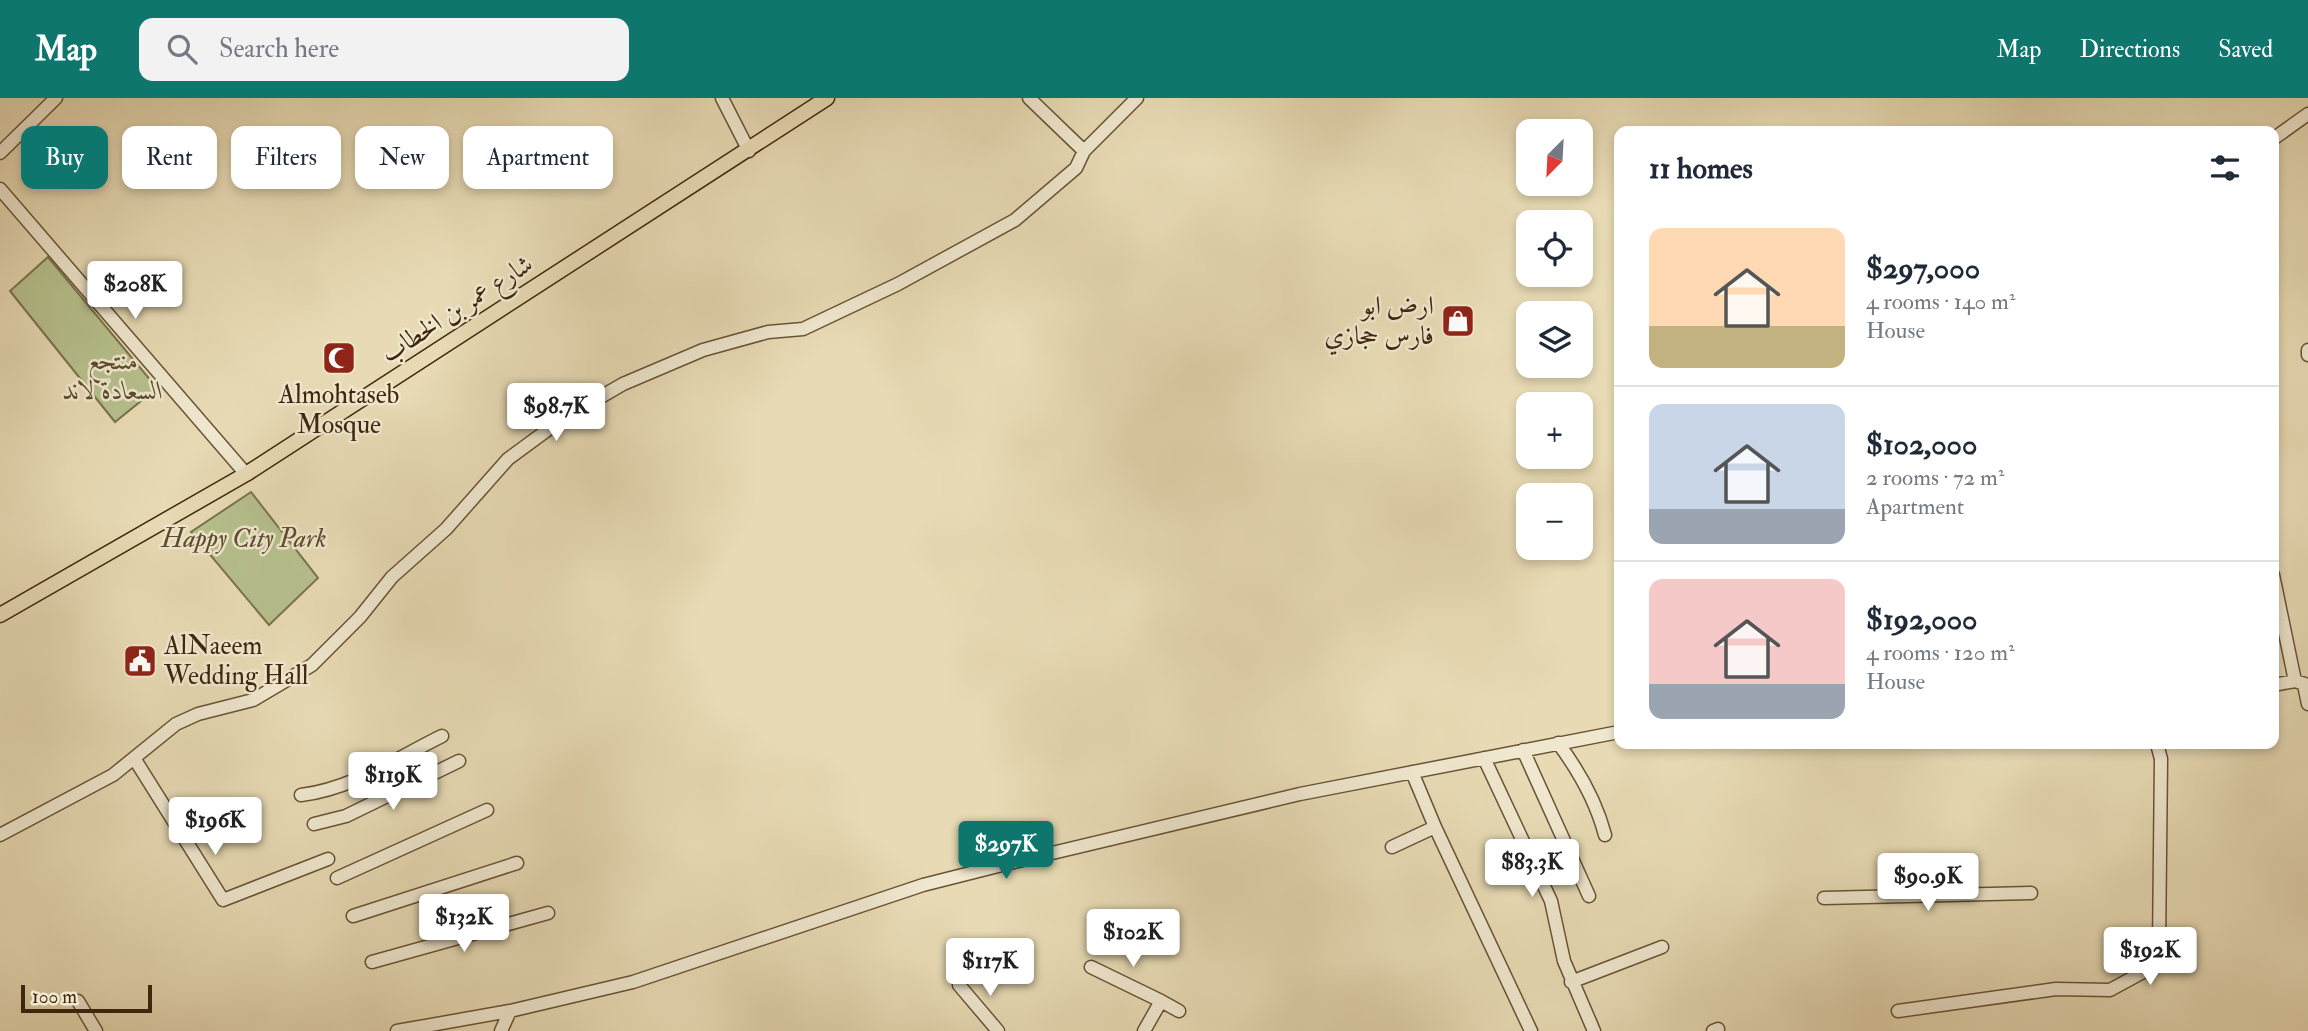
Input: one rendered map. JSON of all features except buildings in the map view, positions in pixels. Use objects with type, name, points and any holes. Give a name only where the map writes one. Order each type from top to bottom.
[{"type":"main road","name":"شارع عمر بن الخطاب","points":[[0,615],[246,474],[749,151],[827,98]]},
{"type":"street","points":[[0,153],[56,98]]},
{"type":"street","points":[[722,98],[749,151]]},
{"type":"street","points":[[1029,98],[1084,151]]},
{"type":"street","points":[[0,835],[113,775],[176,724],[198,714],[253,700],[312,665],[360,617],[392,577],[446,529],[508,459],[561,420],[624,384],[703,350],[768,332],[803,329],[898,285],[1014,220],[1076,168],[1084,151],[1136,98]]},
{"type":"street","points":[[2279,135],[2308,114]]},
{"type":"street","points":[[0,189],[246,474]]},
{"type":"street","points":[[2279,598],[2308,704]]},
{"type":"street","points":[[2279,685],[2302,684]]},
{"type":"street","points":[[397,1031],[510,1011],[633,982],[935,882],[1300,794],[1614,733]]},
{"type":"street","points":[[302,794],[323,792],[349,783],[442,736]]},
{"type":"street","points":[[1558,743],[1574,765],[1599,812],[1605,835]]},
{"type":"street","points":[[1898,1012],[2056,989],[2110,990],[2146,971],[2159,947],[2159,749]]},
{"type":"street","points":[[1523,750],[1589,896]]},
{"type":"street","points":[[134,758],[223,900],[328,859]]},
{"type":"street","points":[[1484,758],[1551,901],[1558,943],[1571,982],[1594,1031]]},
{"type":"street","points":[[314,824],[346,816],[459,761]]},
{"type":"street","points":[[1412,772],[1531,1031]]},
{"type":"street","points":[[337,878],[487,810]]},
{"type":"street","points":[[1392,847],[1435,827]]},
{"type":"street","points":[[353,916],[517,863]]},
{"type":"street","points":[[1825,898],[2031,893]]},
{"type":"street","points":[[372,962],[548,913]]},
{"type":"street","points":[[1571,982],[1662,947]]},
{"type":"street","points":[[1091,967],[1179,1011]]},
{"type":"street","points":[[959,985],[998,1031]]},
{"type":"street","points":[[78,1001],[96,1031]]},
{"type":"street","points":[[1144,1031],[1161,1001]]},
{"type":"street","points":[[501,1031],[510,1011]]},
{"type":"green space","name":"منتجع السعادة لاند","points":[[48,257],[157,388],[115,422],[10,291]]},
{"type":"green space","name":"Happy City Park","points":[[251,492],[318,578],[269,625],[191,532]]},
{"type":"place","name":"ارض ابو فارس حجازي","points":[[1458,321]]},
{"type":"place","name":"Almohtaseb Mosque","points":[[339,358]]},
{"type":"place","name":"AlNaeem Wedding Hall","points":[[140,661]]}]
